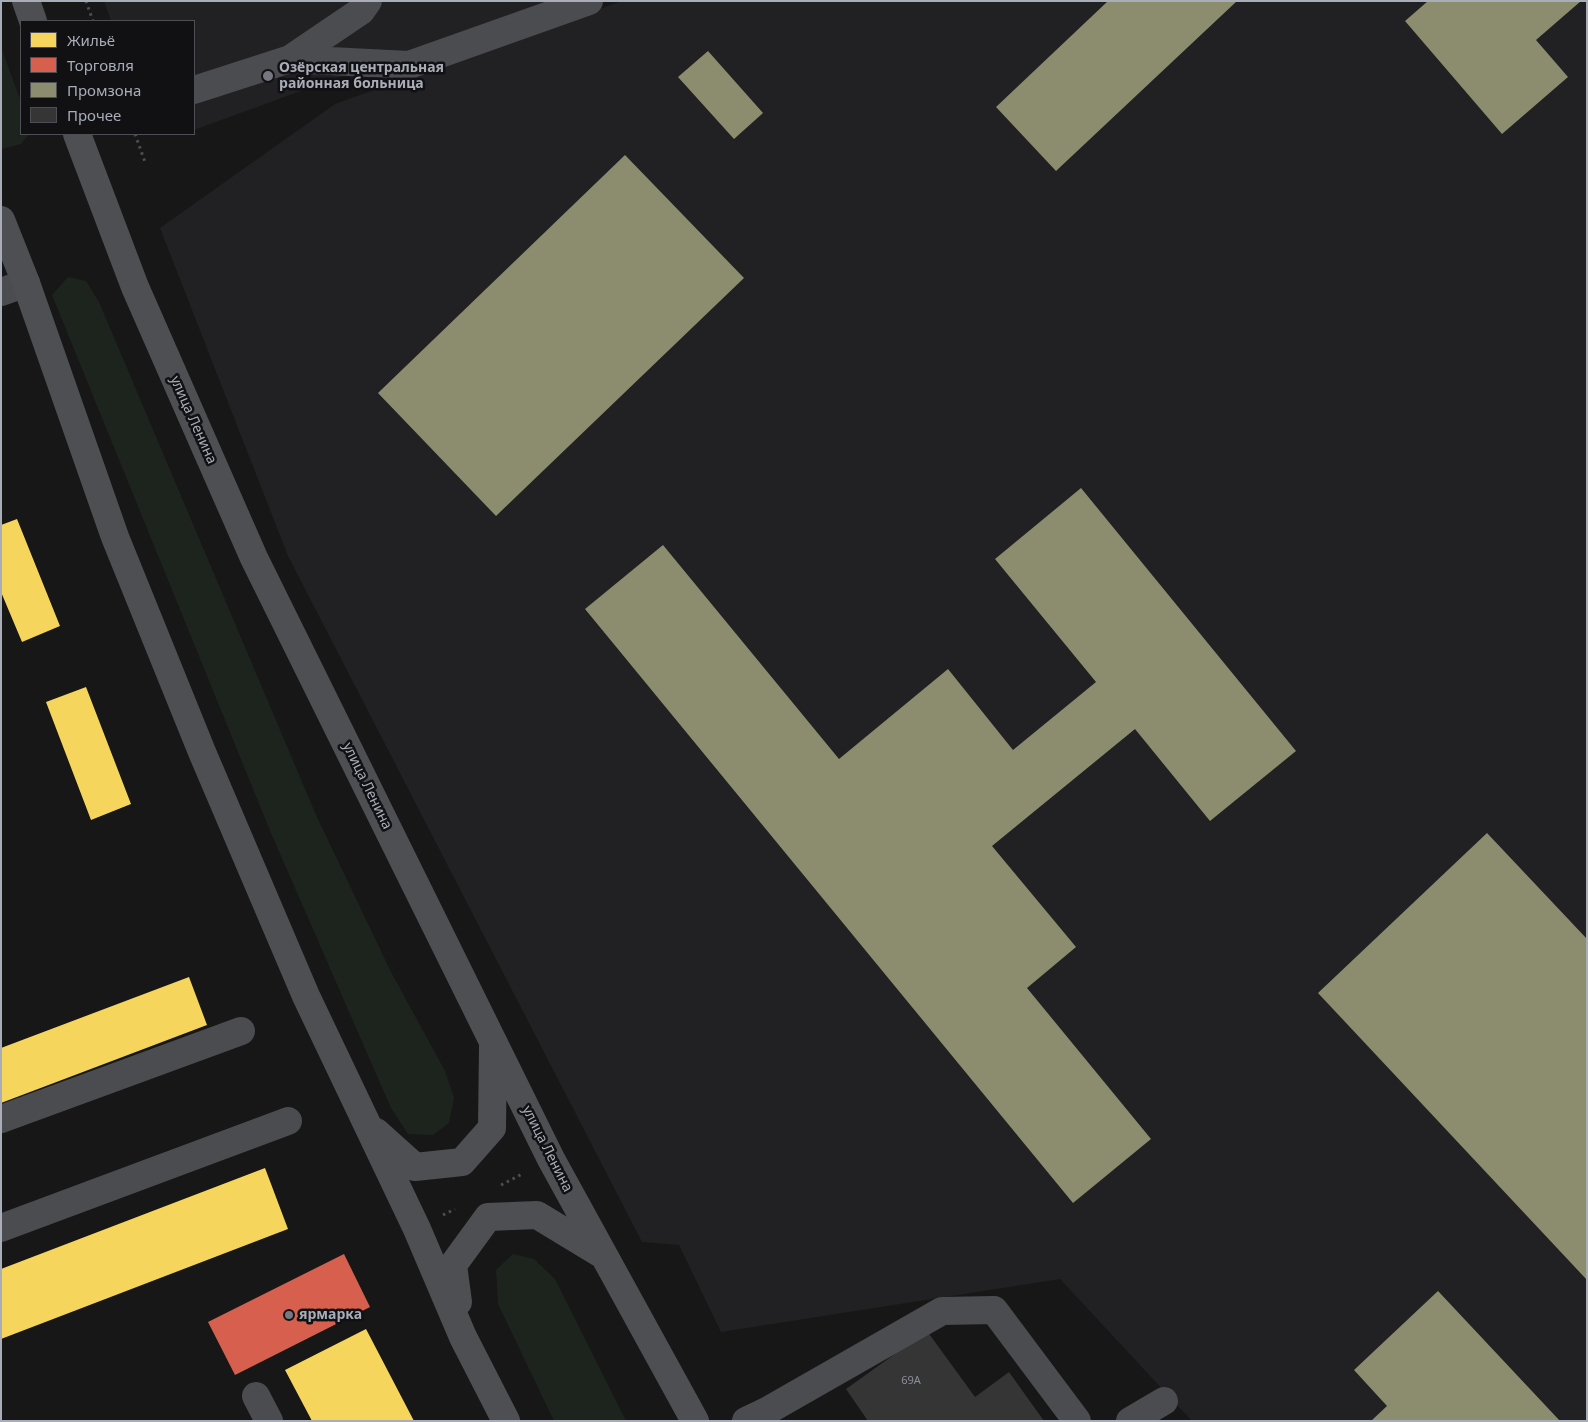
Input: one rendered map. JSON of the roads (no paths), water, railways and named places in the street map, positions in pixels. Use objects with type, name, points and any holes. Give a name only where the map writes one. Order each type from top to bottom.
[{"type":"main road","points":[[26,1],[34,20]]},
{"type":"main road","name":"улица Ленина","points":[[77,135],[135,287],[254,558],[550,1159],[694,1421]]},
{"type":"main road","points":[[1,220],[14,287],[202,752],[306,996],[417,1229],[463,1336],[506,1421]]},
{"type":"main road","points":[[367,1124],[416,1167],[462,1162],[492,1128],[493,1041]]},
{"type":"main road","points":[[463,1336],[453,1265],[488,1217],[537,1215],[604,1256]]},
{"type":"street","points":[[195,90],[290,59],[361,11],[368,1]]},
{"type":"street","points":[[290,59],[410,65],[589,1]]},
{"type":"street","points":[[1,1119],[240,1031]]},
{"type":"street","points":[[1,1228],[288,1121]]},
{"type":"street","points":[[746,1421],[767,1411],[942,1311],[994,1310],[1077,1421]]},
{"type":"street","points":[[256,1396],[269,1421]]},
{"type":"street","points":[[1130,1421],[1164,1401]]},
{"type":"place","name":"Озёрская центральная районная больница","points":[[268,76]]},
{"type":"place","name":"ярмарка","points":[[289,1315]]}]
